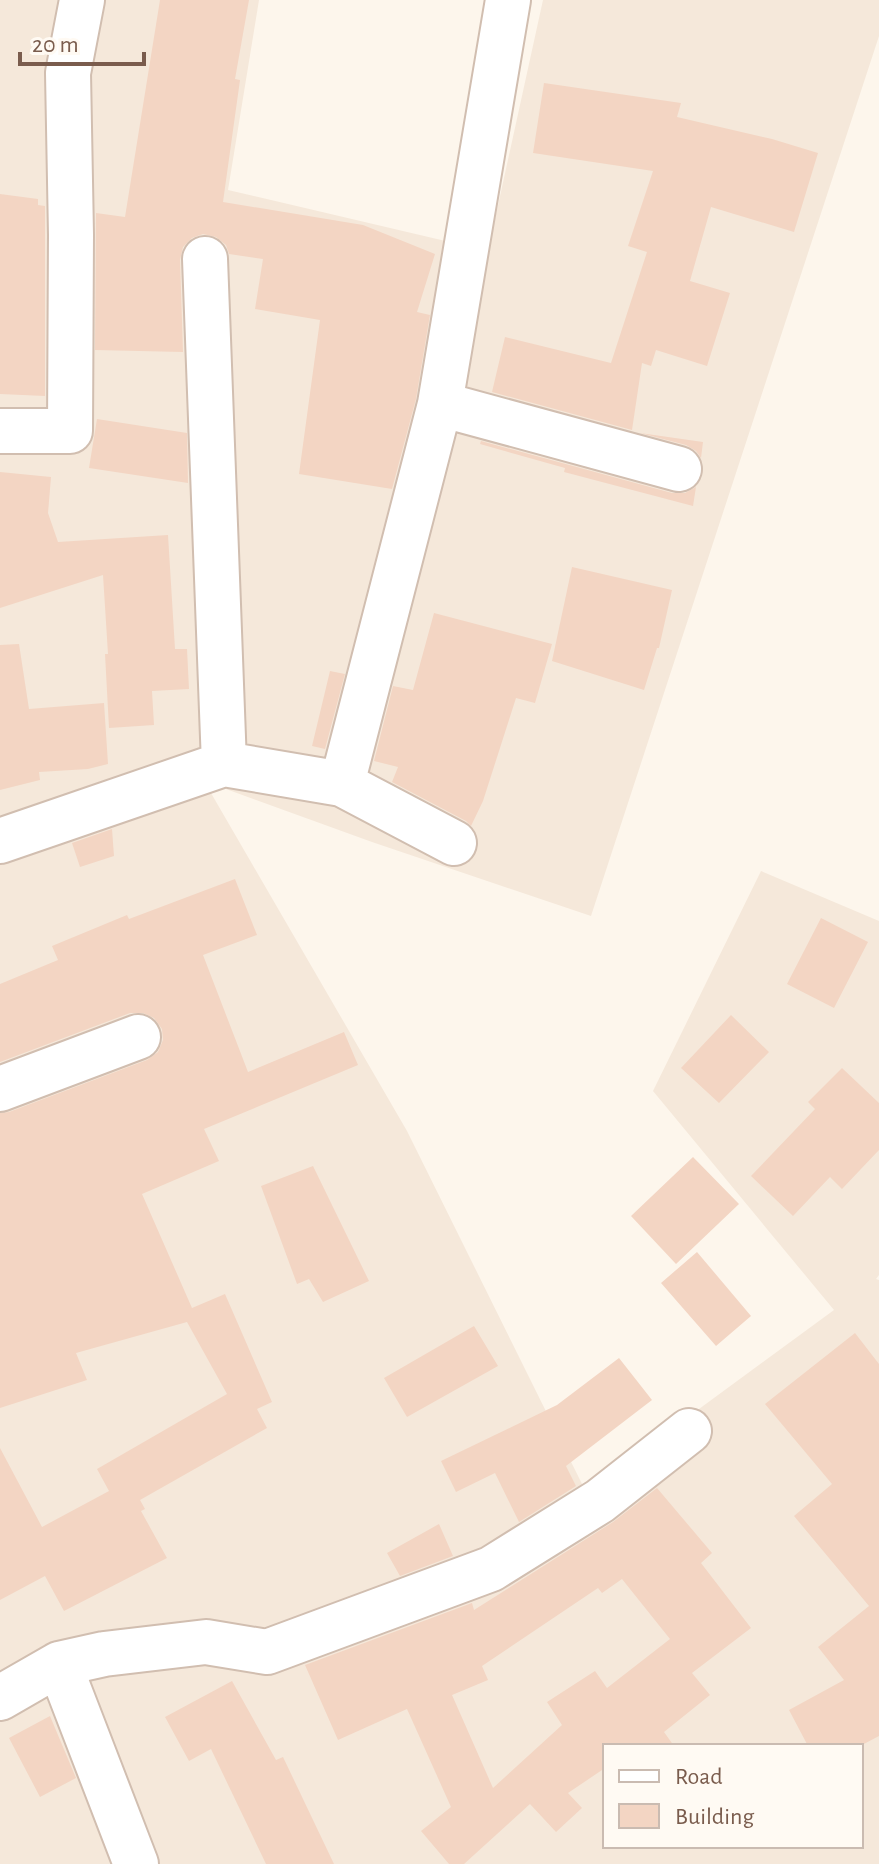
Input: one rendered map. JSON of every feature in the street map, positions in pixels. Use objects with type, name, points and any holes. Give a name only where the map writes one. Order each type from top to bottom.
[{"type":"street","points":[[0,431],[70,431],[68,73],[82,0]]},
{"type":"street","points":[[342,784],[440,404],[508,0]]},
{"type":"street","points":[[205,259],[224,764]]},
{"type":"street","points":[[440,404],[679,469]]},
{"type":"street","points":[[0,841],[224,764],[342,784],[454,843]]},
{"type":"street","points":[[0,1089],[138,1037]]},
{"type":"street","points":[[0,1698],[59,1664],[104,1654],[206,1642],[267,1652],[491,1569],[600,1501],[689,1431]]},
{"type":"street","points":[[59,1664],[136,1864]]},
{"type":"shaded area","points":[[0,0],[259,0],[228,190],[488,251],[543,0],[879,0],[879,36],[591,916],[204,781],[407,1131],[586,1492],[834,1310],[653,1091],[761,871],[879,921],[879,1275],[876,1279],[879,1280],[879,1864],[0,1864]]},
{"type":"building","points":[[160,0],[249,0],[235,79],[240,80],[223,202],[363,225],[435,254],[417,312],[430,315],[416,399],[392,489],[299,474],[320,320],[255,309],[263,259],[229,254],[226,245],[216,237],[203,234],[192,238],[183,247],[180,260],[183,352],[95,350],[96,213],[125,217]]},
{"type":"building","points":[[544,83],[681,103],[677,117],[818,153],[794,232],[711,207],[690,281],[730,293],[707,366],[656,350],[651,366],[642,363],[632,430],[492,392],[505,337],[611,363],[647,252],[628,246],[653,171],[533,153]]},
{"type":"building","points":[[0,194],[38,199],[38,205],[45,206],[45,396],[0,394]]},
{"type":"building","points":[[97,419],[187,433],[188,483],[89,468]]},
{"type":"building","points":[[640,433],[703,442],[701,458],[686,445]]},
{"type":"building","points":[[481,441],[672,493],[685,493],[696,487],[693,506],[564,472],[565,468],[480,444]]},
{"type":"building","points":[[0,472],[51,477],[48,513],[58,542],[168,535],[175,649],[187,649],[189,689],[152,691],[154,725],[109,728],[103,575],[0,608]]},
{"type":"building","points":[[572,567],[672,590],[659,648],[644,690],[552,661]]},
{"type":"building","points":[[434,613],[552,644],[535,703],[516,698],[483,801],[471,826],[392,782],[398,767],[374,761],[393,686],[413,690]]},
{"type":"building","points":[[19,644],[29,709],[104,703],[108,764],[88,769],[39,772],[40,780],[0,790],[0,645]]},
{"type":"building","points":[[330,671],[345,674],[325,749],[312,746]]},
{"type":"building","points":[[112,829],[114,856],[80,867],[72,843]]},
{"type":"building","points":[[235,879],[257,935],[203,955],[248,1072],[344,1032],[358,1065],[204,1129],[219,1161],[142,1194],[192,1308],[225,1294],[272,1402],[257,1409],[267,1428],[140,1500],[145,1509],[141,1511],[167,1558],[64,1611],[45,1576],[0,1600],[0,1448],[42,1527],[109,1491],[97,1469],[227,1394],[187,1322],[76,1353],[87,1380],[0,1408],[0,1113],[147,1060],[158,1052],[163,1040],[162,1029],[154,1018],[143,1013],[130,1013],[0,1062],[0,984],[58,960],[52,946],[127,915],[129,919]]},
{"type":"building","points":[[821,918],[868,942],[834,1008],[787,984]]},
{"type":"building","points":[[731,1015],[769,1052],[719,1103],[681,1068]]},
{"type":"building","points":[[842,1068],[879,1103],[879,1150],[842,1189],[830,1177],[793,1216],[751,1176],[815,1109],[808,1102]]},
{"type":"building","points":[[693,1157],[739,1204],[676,1264],[631,1216]]},
{"type":"building","points":[[313,1166],[369,1281],[323,1302],[309,1279],[297,1284],[261,1186]]},
{"type":"building","points":[[697,1252],[751,1316],[716,1346],[661,1283]]},
{"type":"building","points":[[474,1326],[498,1366],[407,1417],[384,1378]]},
{"type":"building","points":[[855,1333],[879,1364],[879,1736],[863,1744],[807,1744],[789,1710],[844,1680],[818,1647],[869,1606],[794,1516],[832,1484],[765,1404]]},
{"type":"building","points":[[619,1358],[652,1400],[566,1466],[576,1486],[519,1522],[495,1473],[456,1492],[441,1461],[557,1405]]},
{"type":"building","points":[[657,1488],[712,1553],[701,1563],[751,1628],[692,1673],[710,1695],[664,1732],[673,1744],[603,1744],[603,1769],[568,1793],[582,1808],[556,1832],[530,1804],[464,1864],[449,1864],[421,1831],[451,1807],[407,1709],[338,1740],[305,1665],[472,1603],[474,1610],[613,1522]],"holes":[[[622,1579],[670,1639],[607,1688],[595,1671],[547,1702],[562,1725],[493,1788],[452,1695],[488,1680],[482,1666],[598,1588],[602,1593]]]},
{"type":"building","points":[[439,1524],[453,1556],[400,1576],[387,1553]]},
{"type":"building","points":[[232,1681],[276,1760],[283,1757],[334,1864],[266,1864],[211,1749],[189,1761],[165,1717]]},
{"type":"building","points":[[50,1716],[76,1778],[40,1797],[9,1738]]}]
